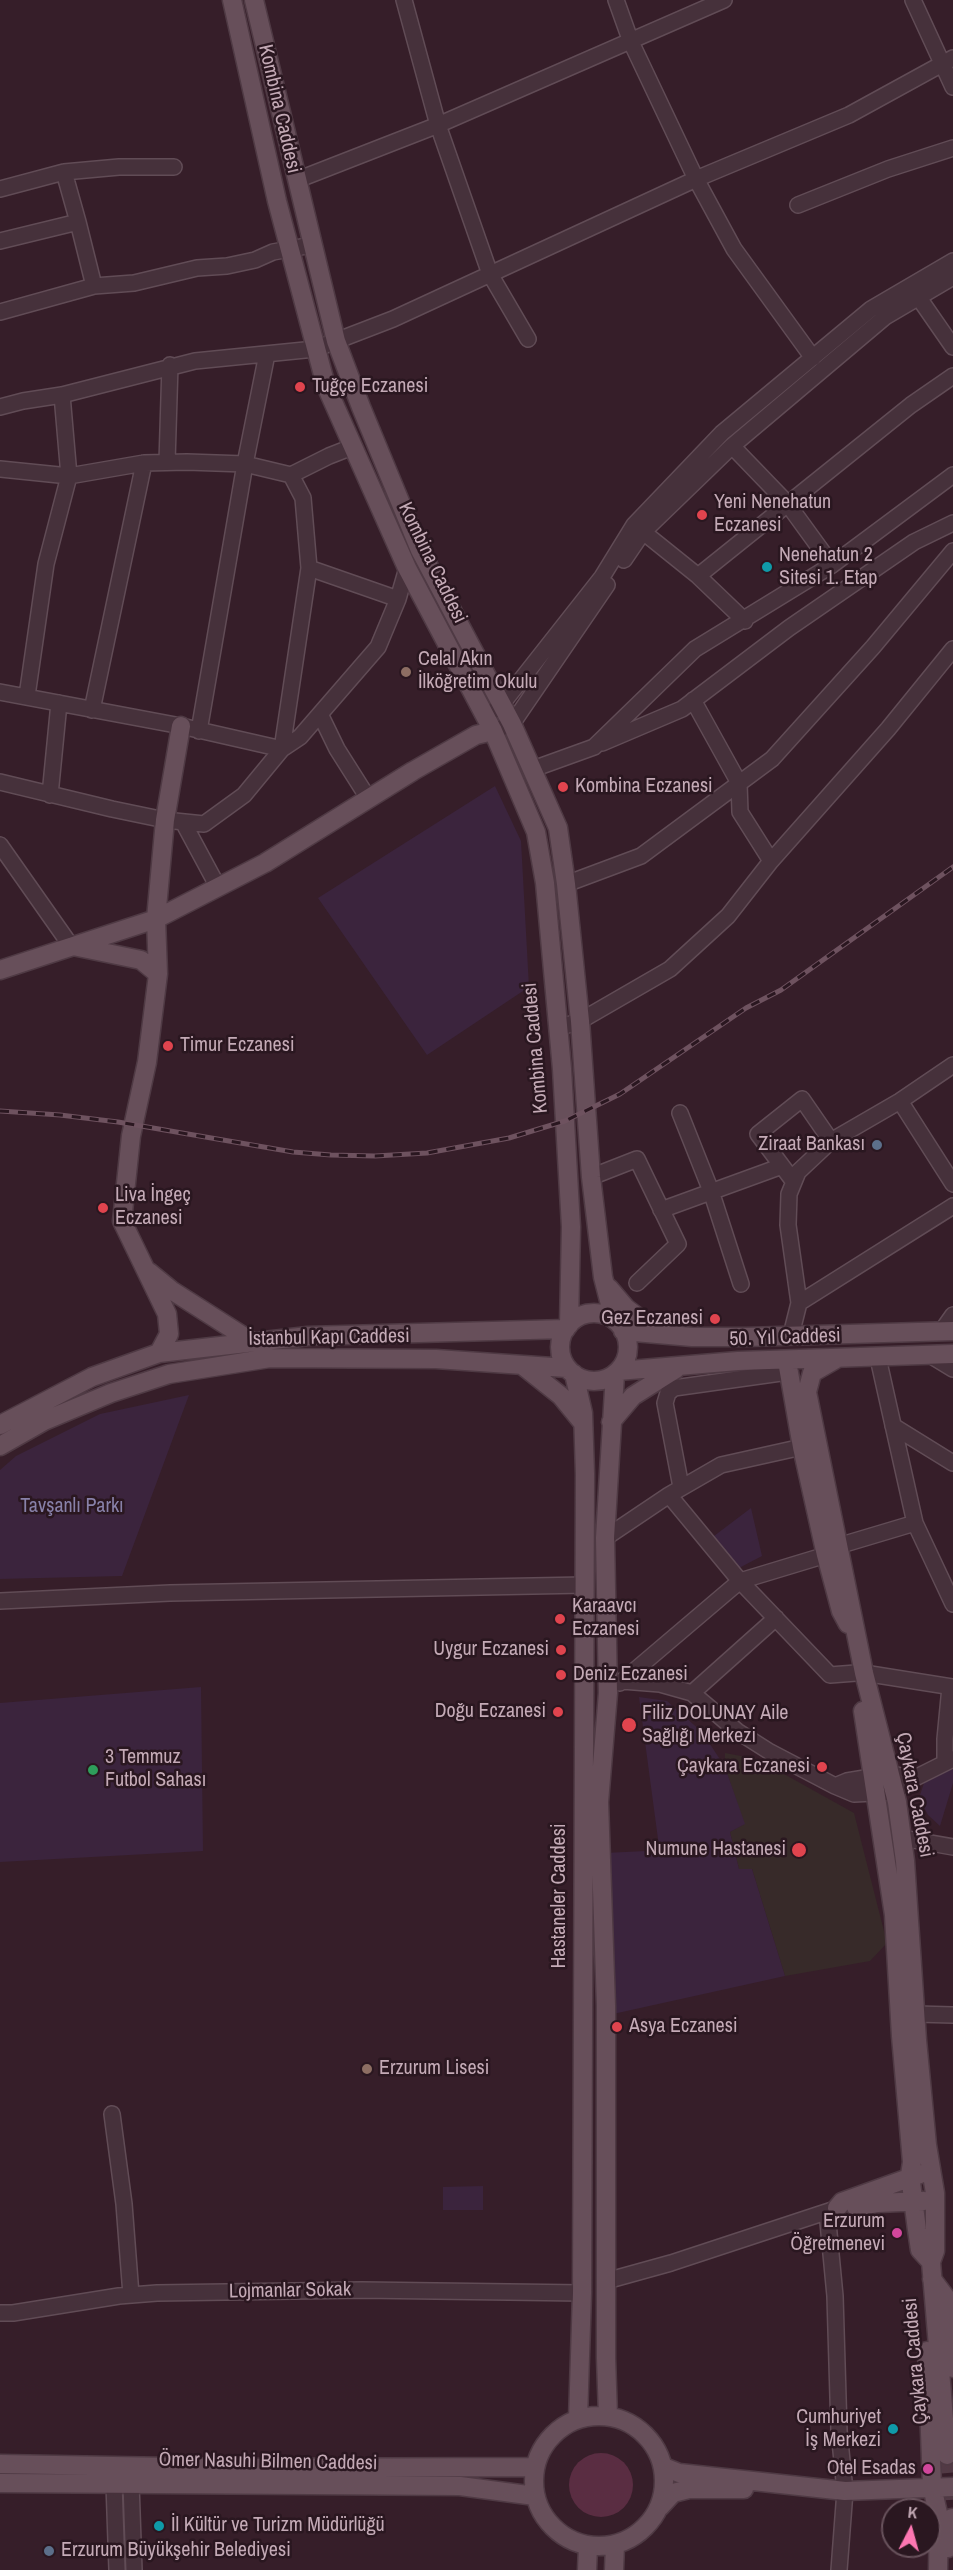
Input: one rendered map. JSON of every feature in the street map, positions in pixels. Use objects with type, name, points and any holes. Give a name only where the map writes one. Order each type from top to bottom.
[{"type":"main road","name":"Kombina Caddesi","points":[[232,0],[277,201],[326,387],[407,567],[536,832],[543,860],[572,1227],[568,1327]]},
{"type":"main road","name":"Kombina Caddesi","points":[[254,0],[336,341],[420,550],[512,724],[558,828],[580,1021],[591,1177],[605,1283],[619,1326]]},
{"type":"main road","points":[[159,1353],[169,1335],[167,1314],[122,1221],[130,1136],[147,1062],[158,974],[156,919],[174,821],[181,726]]},
{"type":"main road","points":[[0,970],[156,919],[265,863],[485,728]]},
{"type":"main road","points":[[71,946],[141,960],[158,974]]},
{"type":"main road","points":[[143,1267],[179,1296],[251,1341]]},
{"type":"main road","points":[[605,1283],[626,1308],[660,1334]]},
{"type":"main road","points":[[600,1314],[619,1326],[627,1339],[627,1355],[617,1372],[602,1380],[592,1381],[571,1371],[563,1361],[560,1345],[568,1327],[577,1318],[600,1314]]},
{"type":"main road","name":"50. Yıl Caddesi","points":[[619,1326],[660,1334],[692,1337],[949,1336]]},
{"type":"main road","points":[[0,1425],[92,1377],[159,1353],[308,1336],[568,1327]]},
{"type":"main road","name":"Çaykara Caddesi","points":[[932,2270],[920,2250],[910,2175],[912,2162],[883,1784],[832,1551],[807,1392],[812,1373],[841,1354],[949,1336]]},
{"type":"main road","name":"50. Yıl Caddesi","points":[[617,1372],[738,1362],[791,1372],[841,1354],[878,1358],[953,1354]]},
{"type":"main road","name":"İstanbul Kapı Caddesi","points":[[0,1446],[44,1421],[111,1393],[169,1374],[270,1358],[436,1359],[571,1371]]},
{"type":"main road","points":[[522,1365],[561,1396],[584,1424]]},
{"type":"main road","points":[[611,1422],[633,1396],[677,1368]]},
{"type":"main road","name":"Hastaneler Caddesi","points":[[571,1371],[584,1424],[582,2293],[578,2419]]},
{"type":"main road","name":"Hastaneler Caddesi","points":[[608,2416],[606,2006],[598,1802],[615,1687],[605,1538],[611,1422],[617,1372]]},
{"type":"main road","points":[[791,1372],[802,1447],[832,1551],[841,1611],[849,1626]]},
{"type":"main road","name":"Çaykara Caddesi","points":[[791,1372],[860,1673]]},
{"type":"main road","name":"Çaykara Caddesi","points":[[883,1784],[902,1838],[927,2145],[935,2199],[935,2251],[932,2270],[944,2461],[932,2486],[948,2517]]},
{"type":"main road","points":[[832,2210],[843,2202],[910,2175],[932,2171]]},
{"type":"main road","points":[[832,2210],[879,2203],[935,2199]]},
{"type":"main road","points":[[932,2270],[950,2302],[953,2368]]},
{"type":"main road","points":[[660,2507],[665,2487],[664,2467],[658,2452],[644,2433],[623,2420],[608,2416],[578,2419],[563,2426],[550,2437],[540,2451],[533,2482],[535,2496],[542,2514],[554,2529],[570,2540],[588,2546],[615,2545],[642,2531],[672,2493],[689,2489],[793,2488],[845,2491],[953,2487]]},
{"type":"main road","name":"Ömer Nasuhi Bilmen Caddesi","points":[[0,2464],[122,2475],[460,2486],[535,2496]]},
{"type":"main road","name":"Ömer Nasuhi Bilmen Caddesi","points":[[0,2482],[228,2468],[535,2467]]},
{"type":"main road","points":[[664,2467],[679,2473],[845,2491]]},
{"type":"main road","points":[[938,2570],[948,2517],[952,2517],[948,2570]]},
{"type":"main road","points":[[614,2570],[615,2545]]},
{"type":"main road","points":[[587,2570],[588,2546]]},
{"type":"street","points":[[404,0],[438,124],[490,274],[528,339]]},
{"type":"street","points":[[616,0],[631,42],[696,179],[734,249],[813,358]]},
{"type":"street","points":[[297,180],[438,124],[724,0]]},
{"type":"street","points":[[914,0],[948,60],[953,87]]},
{"type":"street","points":[[0,407],[62,395],[170,365],[315,349],[393,319],[696,179],[849,115],[948,60]]},
{"type":"street","points":[[798,205],[888,169],[953,148]]},
{"type":"street","points":[[0,189],[64,172],[119,167],[174,167]]},
{"type":"street","points":[[64,172],[94,286]]},
{"type":"street","points":[[0,241],[78,222]]},
{"type":"street","points":[[0,312],[94,286],[134,283],[197,268],[227,266],[255,260],[273,252],[312,245]]},
{"type":"street","points":[[485,728],[639,529],[722,433],[871,309],[953,261]]},
{"type":"street","points":[[485,728],[512,724],[639,529],[732,446],[885,318],[953,277]]},
{"type":"street","points":[[919,298],[953,346]]},
{"type":"street","points":[[199,731],[245,464],[267,354]]},
{"type":"street","points":[[167,462],[170,365]]},
{"type":"street","points":[[698,576],[911,405],[953,376]]},
{"type":"street","points":[[27,696],[46,564],[69,476],[62,395]]},
{"type":"street","points":[[732,446],[787,503],[832,565]]},
{"type":"street","points":[[0,469],[69,476],[144,463],[167,462],[245,464],[291,476],[352,447]]},
{"type":"street","points":[[92,710],[144,463]]},
{"type":"street","points":[[594,747],[695,650],[832,565],[953,475]]},
{"type":"street","points":[[282,749],[309,568],[303,498],[291,476]]},
{"type":"street","points":[[533,769],[594,747],[682,709],[789,628],[904,549],[953,523]]},
{"type":"street","points":[[639,529],[698,576],[745,621]]},
{"type":"street","points":[[566,884],[641,856],[772,759],[873,647],[953,551]]},
{"type":"street","points":[[0,782],[174,821],[204,824],[244,795],[282,749],[300,737],[378,647],[398,599],[407,567]]},
{"type":"street","points":[[309,568],[398,599]]},
{"type":"street","points":[[558,1028],[580,1021],[670,969],[728,916],[771,861],[888,729],[953,649]]},
{"type":"street","points":[[0,692],[181,726],[282,749]]},
{"type":"street","points":[[693,700],[739,783],[740,812],[771,861]]},
{"type":"street","points":[[50,795],[59,703]]},
{"type":"street","points":[[320,714],[337,749],[368,798]]},
{"type":"street","points":[[174,821],[218,887]]},
{"type":"street","points":[[0,845],[71,946]]},
{"type":"street","points":[[791,1335],[799,1303],[788,1225],[789,1194],[798,1172],[831,1141],[900,1101],[953,1065]]},
{"type":"street","points":[[794,1182],[758,1134],[802,1099],[831,1141]]},
{"type":"street","points":[[900,1101],[953,1184]]},
{"type":"street","points":[[680,1113],[711,1191],[741,1284]]},
{"type":"street","points":[[591,1177],[637,1159],[678,1244],[637,1283]]},
{"type":"street","points":[[661,1209],[782,1166]]},
{"type":"street","points":[[799,1303],[953,1207]]},
{"type":"street","points":[[949,1336],[953,1315]]},
{"type":"street","points":[[930,1355],[953,1369]]},
{"type":"street","points":[[878,1358],[915,1523],[952,1602]]},
{"type":"street","points":[[615,1687],[660,1684],[692,1693],[737,1731],[835,1786],[883,1784],[915,1778],[949,1761],[945,1739],[951,1687],[860,1673],[830,1675],[740,1581],[675,1491],[665,1403],[674,1388],[791,1372]]},
{"type":"street","points":[[893,1426],[953,1463]]},
{"type":"street","points":[[605,1538],[675,1491],[721,1465],[802,1447]]},
{"type":"street","points":[[615,1687],[740,1581],[915,1523]]},
{"type":"street","points":[[0,1601],[170,1593],[585,1585]]},
{"type":"street","points":[[692,1693],[776,1618]]},
{"type":"street","points":[[902,1838],[953,1847]]},
{"type":"street","points":[[916,2014],[953,2014]]},
{"type":"street","points":[[112,2114],[124,2204],[131,2295]]},
{"type":"street","points":[[606,2281],[670,2263],[832,2210],[839,2371],[839,2431],[845,2491],[839,2570]]},
{"type":"street","name":"Lojmanlar Sokak","points":[[0,2313],[131,2295],[362,2290],[582,2293]]},
{"type":"street","points":[[117,2570],[122,2475]]},
{"type":"street","points":[[122,2475],[134,2570]]},
{"type":"shaded area","name":"Numune Hastanesi","points":[[725,1753],[757,1759],[854,1813],[887,1943],[870,1961],[785,1976],[752,1869],[739,1869],[730,1832],[744,1824],[725,1767]]},
{"type":"shaded area","points":[[601,2453],[619,2458],[624,2462],[628,2467],[633,2485],[628,2503],[624,2508],[619,2512],[601,2517],[583,2512],[578,2508],[574,2503],[569,2485],[574,2467],[578,2462],[583,2458]]},
{"type":"green space","points":[[495,786],[521,841],[529,987],[427,1055],[318,898]]},
{"type":"green space","name":"Tavşanlı Parkı","points":[[189,1395],[122,1576],[0,1579],[0,1470],[16,1456],[100,1414]]},
{"type":"green space","points":[[751,1508],[762,1556],[739,1568],[714,1536]]},
{"type":"green space","name":"3 Temmuz Futbol Sahası","points":[[201,1687],[203,1851],[0,1862],[0,1703]]},
{"type":"green space","points":[[639,1697],[667,1701],[702,1732],[725,1767],[745,1824],[730,1832],[739,1869],[752,1869],[785,1976],[613,2014],[605,1853],[646,1851],[658,1839]]},
{"type":"green space","points":[[953,1769],[953,1783],[940,1826],[928,1815],[919,1798],[924,1783],[940,1771]]},
{"type":"green space","points":[[483,2186],[483,2210],[443,2210],[443,2187]]},
{"type":"tunnel","points":[[947,2455],[952,2518]]},
{"type":"railway","points":[[0,1111],[118,1122],[293,1152],[331,1155],[375,1156],[427,1153],[509,1138],[565,1121],[620,1094],[746,1008],[781,990],[953,867]]},
{"type":"place","name":"Tuğçe Eczanesi","points":[[300,387]]},
{"type":"place","name":"Yeni Nenehatun Eczanesi","points":[[702,515]]},
{"type":"place","name":"Nenehatun 2 Sitesi 1. Etap","points":[[767,567]]},
{"type":"place","name":"Celal Akın İlköğretim Okulu","points":[[406,672]]},
{"type":"place","name":"Kombina Eczanesi","points":[[563,787]]},
{"type":"place","name":"Timur Eczanesi","points":[[168,1046]]},
{"type":"place","name":"Ziraat Bankası","points":[[877,1145]]},
{"type":"place","name":"Liva İngeç Eczanesi","points":[[103,1208]]},
{"type":"place","name":"Gez Eczanesi","points":[[715,1319]]},
{"type":"place","name":"Karaavcı Eczanesi","points":[[560,1619]]},
{"type":"place","name":"Uygur Eczanesi","points":[[561,1650]]},
{"type":"place","name":"Deniz Eczanesi","points":[[561,1675]]},
{"type":"place","name":"Doğu Eczanesi","points":[[558,1712]]},
{"type":"place","name":"Filiz DOLUNAY Aile Sağlığı Merkezi","points":[[629,1725]]},
{"type":"place","name":"Çaykara Eczanesi","points":[[822,1767]]},
{"type":"place","name":"3 Temmuz Futbol Sahası","points":[[93,1770]]},
{"type":"place","name":"Numune Hastanesi","points":[[799,1850]]},
{"type":"place","name":"Asya Eczanesi","points":[[617,2027]]},
{"type":"place","name":"Erzurum Lisesi","points":[[367,2069]]},
{"type":"place","name":"Erzurum Öğretmenevi","points":[[897,2233]]},
{"type":"place","name":"Cumhuriyet İş Merkezi","points":[[893,2429]]},
{"type":"place","name":"Otel Esadas","points":[[928,2469]]},
{"type":"place","name":"İl Kültür ve Turizm Müdürlüğü","points":[[159,2526]]},
{"type":"place","name":"Erzurum Büyükşehir Belediyesi","points":[[49,2551]]}]
